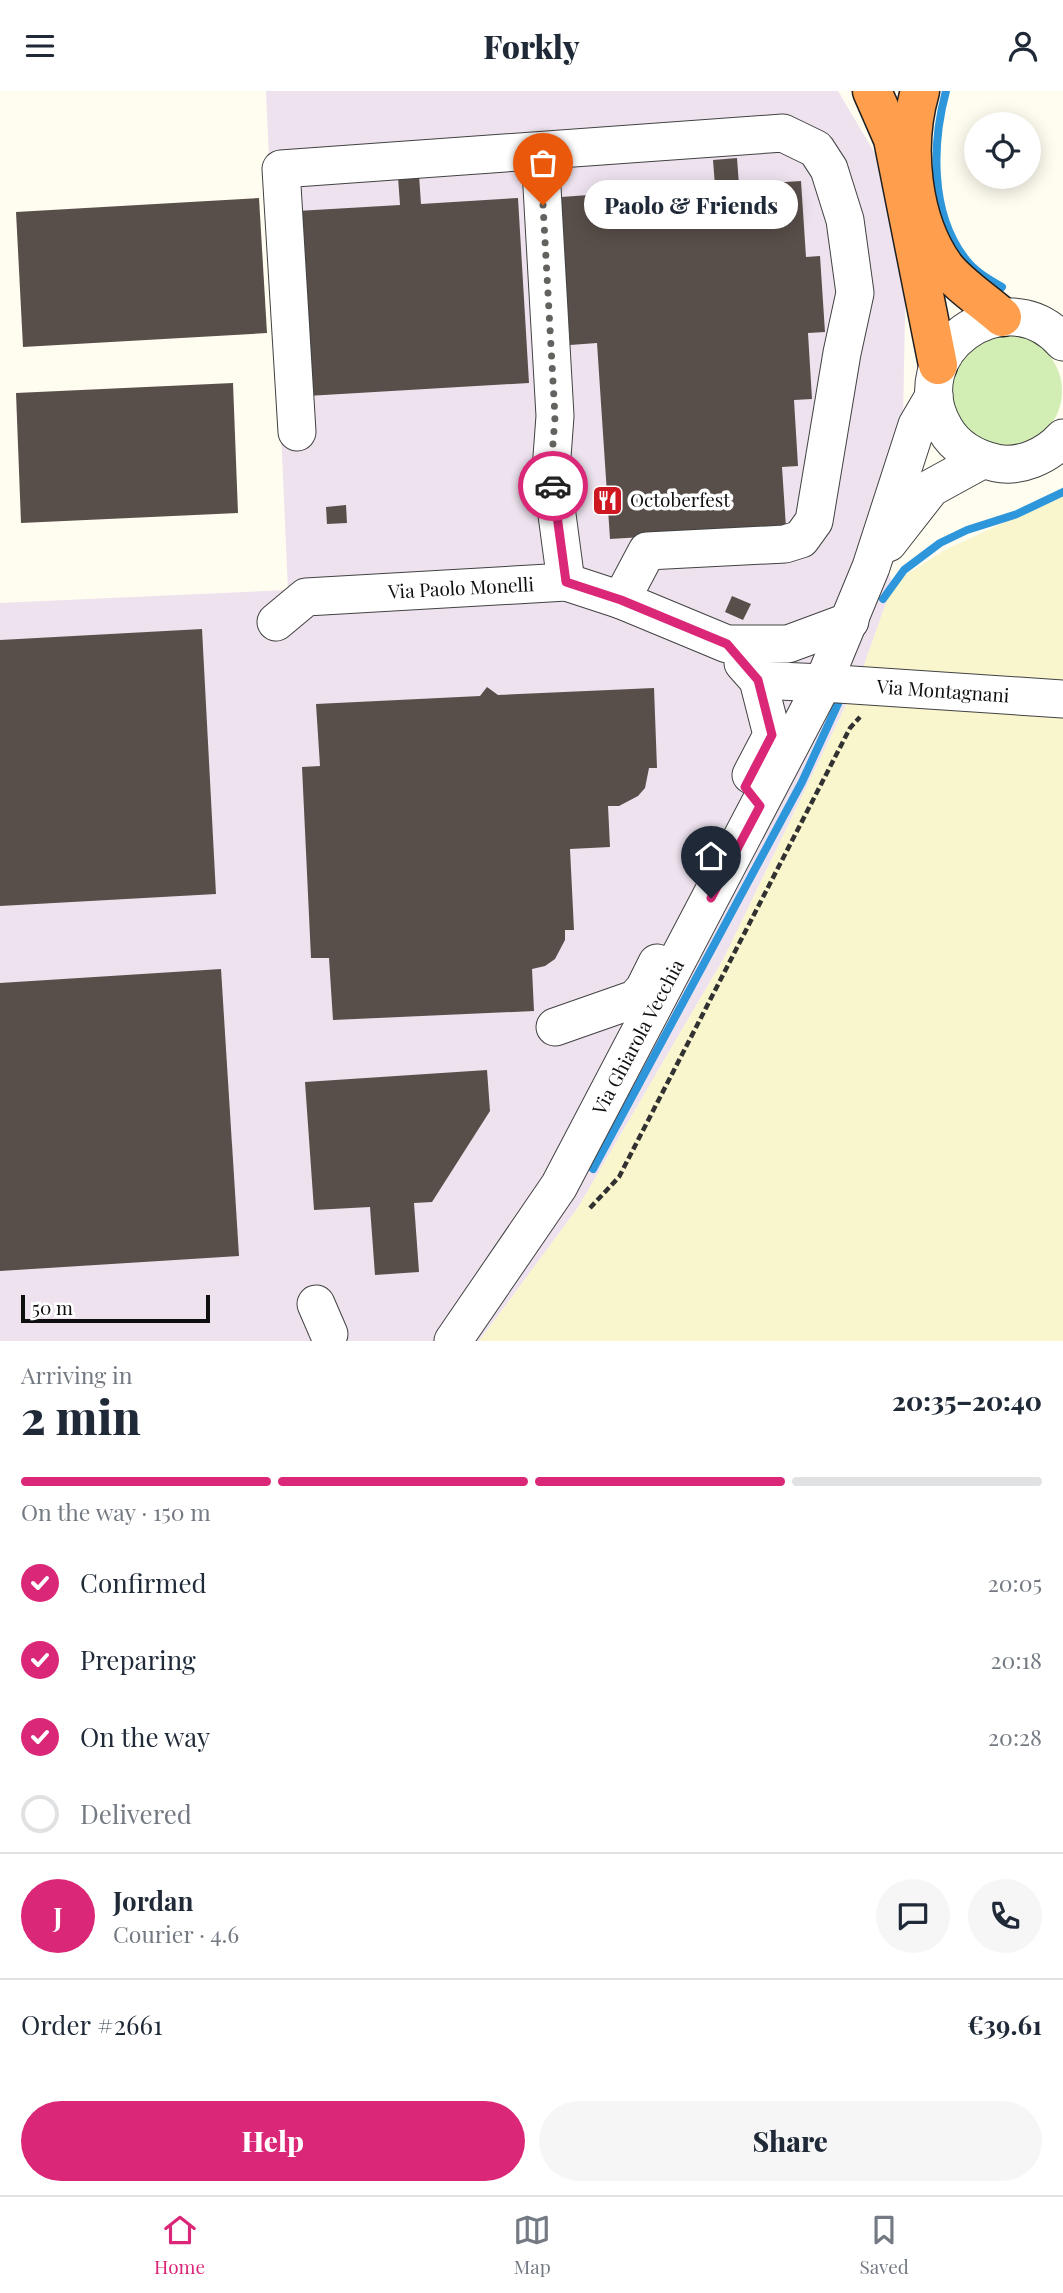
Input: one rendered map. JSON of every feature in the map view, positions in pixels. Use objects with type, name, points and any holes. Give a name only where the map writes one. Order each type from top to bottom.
[{"type":"highway","points":[[872,91],[893,139],[936,380]]},
{"type":"highway","points":[[920,91],[915,109],[913,147],[915,186],[928,239],[947,269],[1017,319]]},
{"type":"street","points":[[296,432],[281,169],[783,134],[816,149],[829,169],[845,220],[855,293],[842,353],[814,521],[801,539],[785,544],[647,551],[621,600]]},
{"type":"street","points":[[540,152],[555,417],[551,470],[566,582]]},
{"type":"street","name":"Via Ghiarola Vecchia","points":[[453,1341],[559,1186],[823,683],[871,567],[917,425],[948,347],[963,332],[981,322],[1017,319],[1063,302]]},
{"type":"street","points":[[1017,319],[1045,327],[1063,342]]},
{"type":"street","points":[[936,380],[936,410],[948,435],[964,450],[982,460],[1001,464],[1021,463],[1040,457],[1063,438]]},
{"type":"street","name":"Via Ghiarola Vecchia","points":[[871,567],[931,488],[982,460]]},
{"type":"street","name":"Via Paolo Monelli","points":[[276,622],[306,597],[566,582],[621,600],[727,644]]},
{"type":"street","points":[[727,644],[788,644],[850,621]]},
{"type":"street","points":[[727,644],[758,680],[772,735],[745,787],[760,806]]},
{"type":"street","points":[[788,644],[823,683]]},
{"type":"street","name":"Via Montagnani","points":[[758,680],[1063,699]]},
{"type":"street","points":[[555,1027],[635,999],[670,941],[687,944]]},
{"type":"path","points":[[590,1208],[619,1177],[849,728],[863,715]]},
{"type":"shaded area","points":[[266,91],[838,91],[880,162],[906,263],[903,416],[869,533],[893,583],[861,674],[724,958],[577,1209],[479,1341],[0,1341],[0,603],[288,590]]},
{"type":"shaded area","points":[[1063,495],[1063,1341],[479,1341],[577,1209],[724,958],[861,674],[893,583],[945,550]]},
{"type":"green space","points":[[1006,335],[1027,340],[1045,352],[1057,370],[1062,391],[1057,412],[1045,430],[1027,442],[1006,447],[985,442],[967,430],[955,412],[950,391],[955,370],[967,352],[985,340]]},
{"type":"building","points":[[737,158],[739,185],[801,181],[806,257],[820,256],[825,332],[808,333],[812,399],[794,400],[798,466],[782,467],[786,528],[610,539],[597,343],[570,345],[561,197],[715,186],[713,160]]},
{"type":"building","points":[[419,175],[421,204],[518,198],[529,383],[307,396],[297,211],[400,205],[398,177]]},
{"type":"building","points":[[259,198],[267,333],[23,347],[16,212]]},
{"type":"building","points":[[233,383],[238,513],[21,523],[16,393]]},
{"type":"building","points":[[346,505],[347,523],[327,524],[326,507]]},
{"type":"building","points":[[732,596],[751,604],[743,620],[725,612]]},
{"type":"building","points":[[202,629],[216,894],[0,906],[0,640]]},
{"type":"building","points":[[487,687],[498,695],[654,688],[657,768],[649,768],[645,788],[638,796],[619,806],[608,806],[610,847],[570,849],[574,930],[565,930],[565,940],[555,959],[545,966],[532,969],[534,1011],[333,1020],[329,958],[311,958],[302,767],[320,766],[316,704],[480,696]]},
{"type":"building","points":[[221,969],[239,1256],[0,1271],[0,983]]},
{"type":"building","points":[[487,1070],[490,1111],[432,1202],[414,1203],[419,1272],[375,1275],[370,1207],[314,1210],[305,1082]]},
{"type":"waterway","points":[[946,91],[941,111],[937,155],[937,177],[945,219],[953,239],[968,262],[1002,287]]},
{"type":"waterway","points":[[883,599],[904,570],[940,543],[967,530],[1017,514],[1063,492]]},
{"type":"waterway","points":[[593,1169],[802,782],[842,695]]},
{"type":"way so far","points":[[543,205],[555,417],[551,470],[553,486]]},
{"type":"place","name":"Paolo & Friends","points":[[543,205]]},
{"type":"place","name":"Octoberfest","points":[[607,500]]},
{"type":"route","points":[[553,486],[566,582],[621,600],[727,644],[758,680],[772,735],[745,787],[760,806],[711,898]]}]
